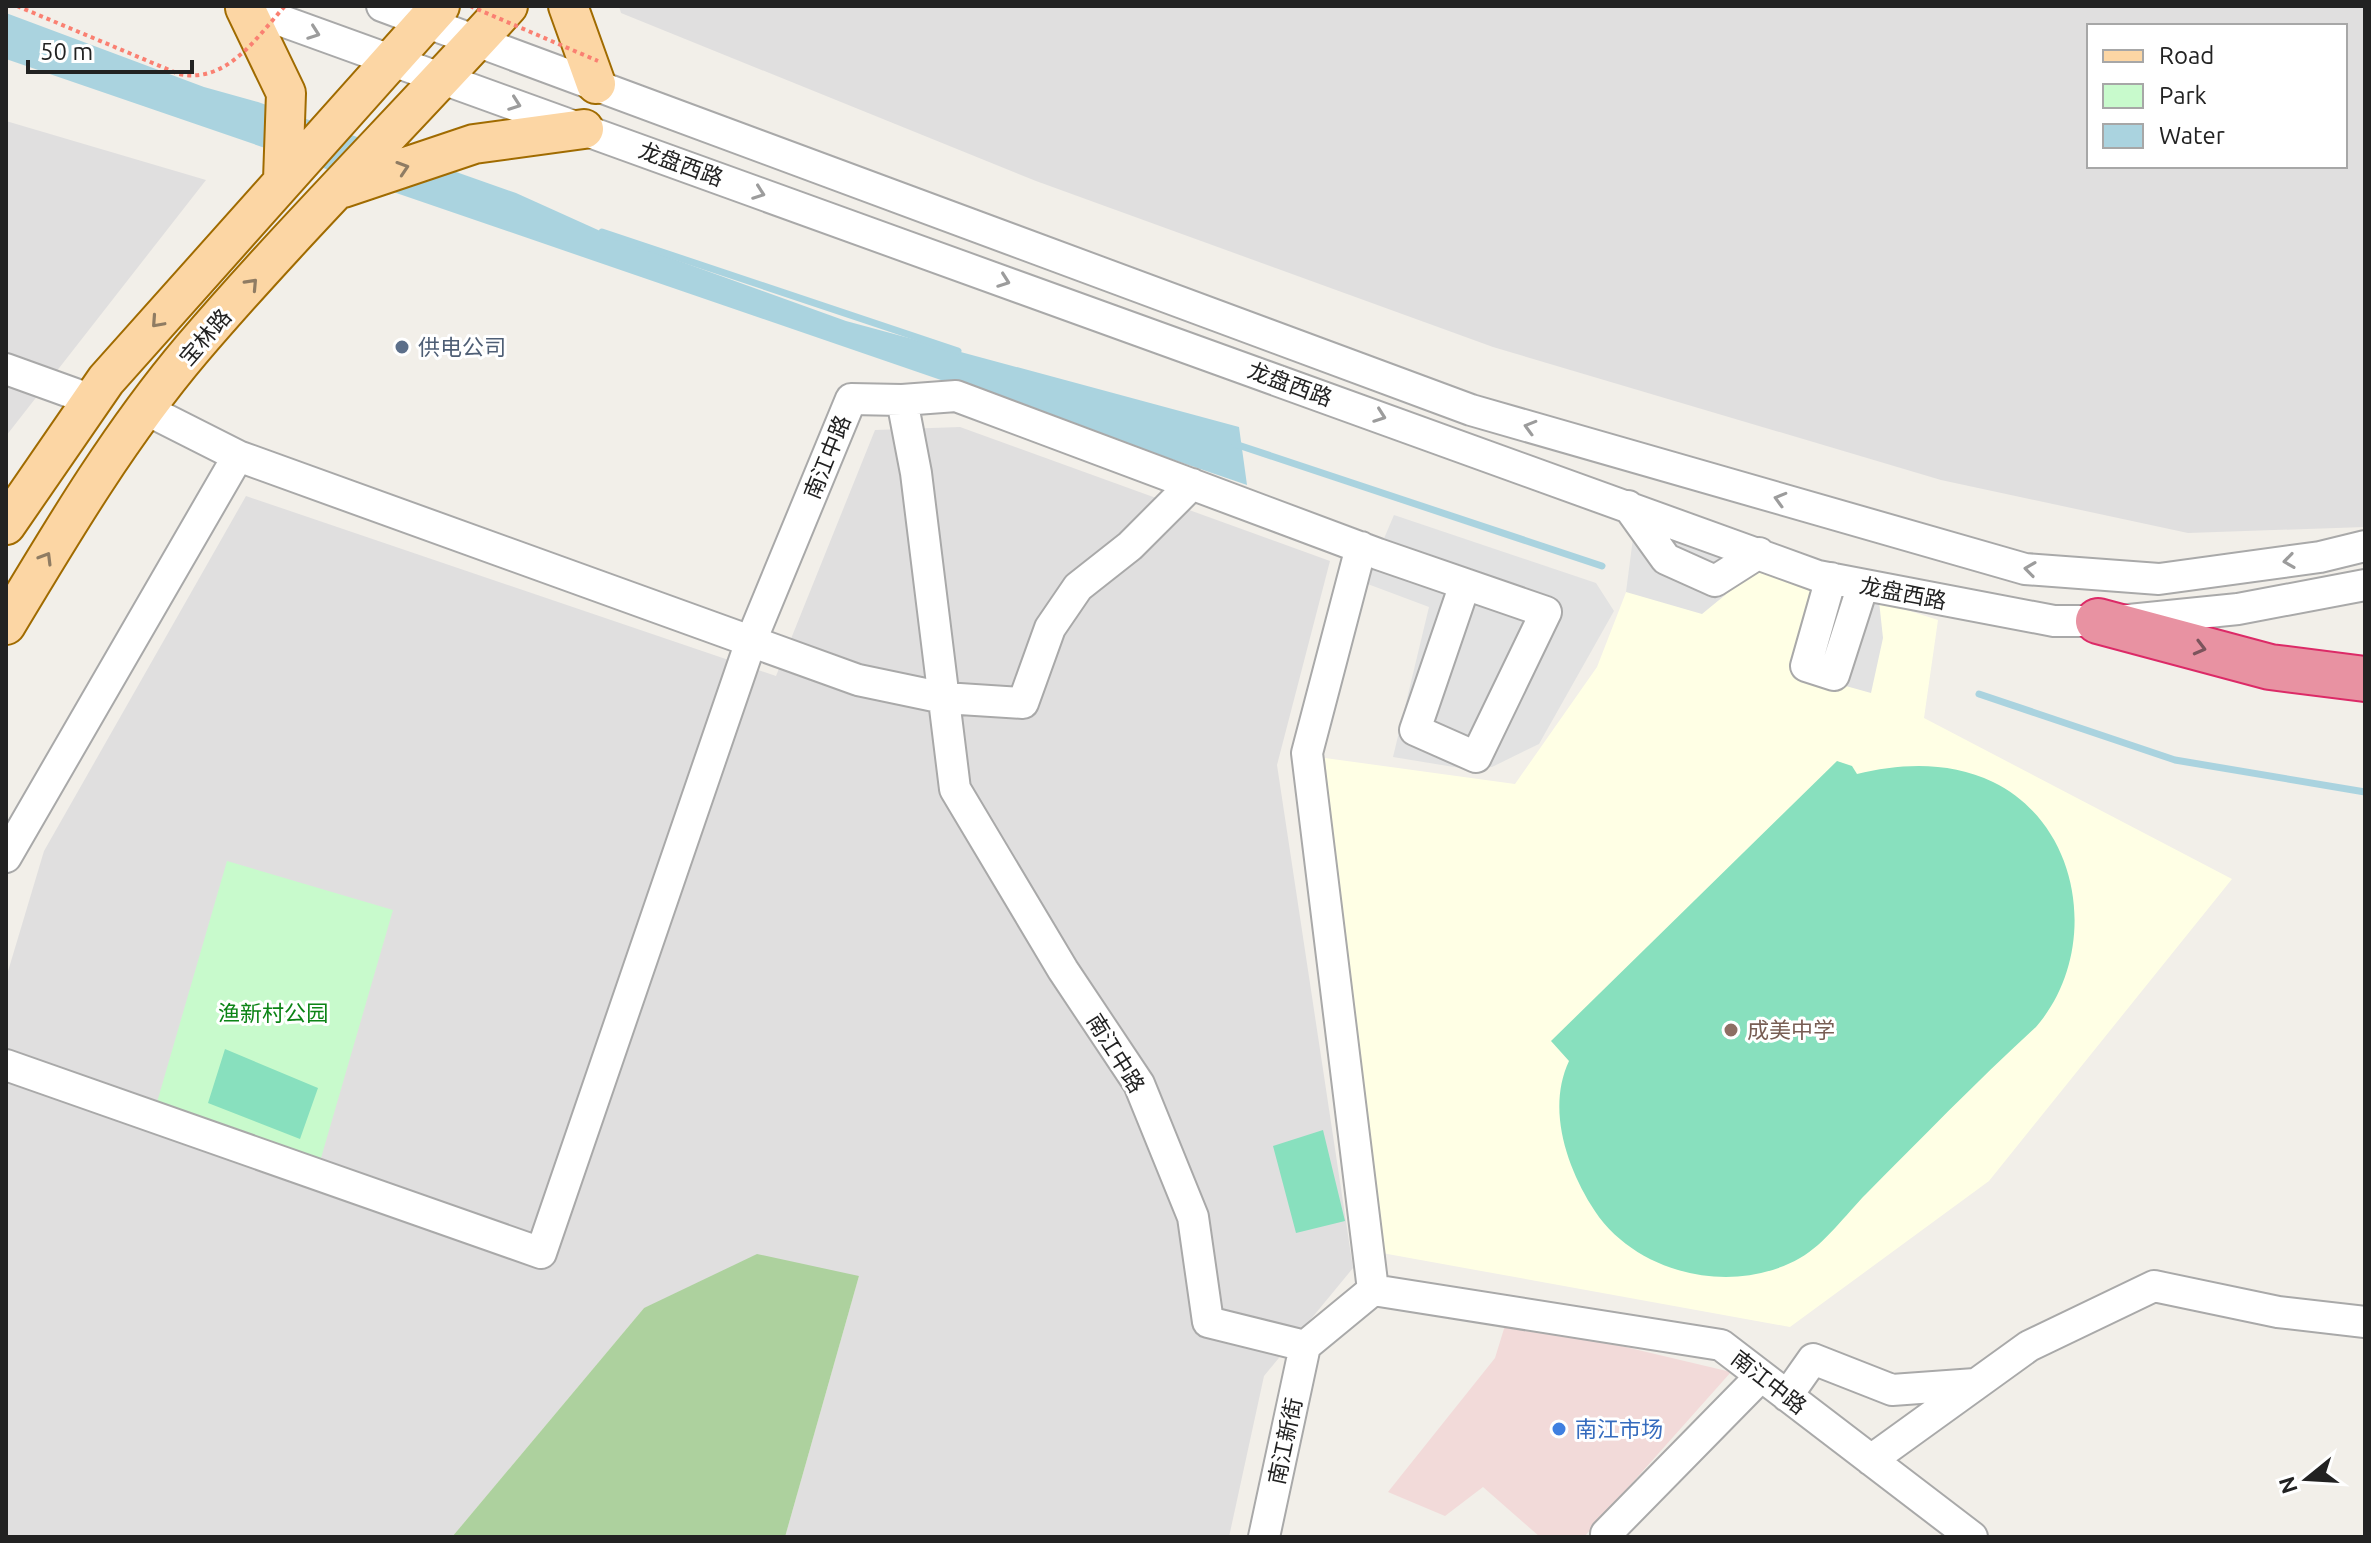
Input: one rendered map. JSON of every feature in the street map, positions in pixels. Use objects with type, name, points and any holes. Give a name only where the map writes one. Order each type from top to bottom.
[{"type":"highway","points":[[2098,621],[2270,667],[2365,679]]},
{"type":"main road","name":"宝林路","points":[[6,625],[83,496],[191,351],[441,78],[473,23],[508,6]]},
{"type":"main road","points":[[568,6],[597,72]]},
{"type":"main road","points":[[243,7],[286,93],[283,180]]},
{"type":"main road","name":"宝林路","points":[[6,525],[92,400],[432,14]]},
{"type":"main road","points":[[340,189],[465,147],[584,129]]},
{"type":"street","name":"龙盘西路","points":[[382,6],[473,23],[1471,410],[2025,569],[2159,579],[2320,557],[2365,546]]},
{"type":"street","name":"龙盘西路","points":[[243,7],[1831,578],[2054,621],[2098,621],[2238,609],[2365,585]]},
{"type":"street","points":[[6,369],[92,400]]},
{"type":"street","points":[[902,400],[956,396],[1361,547],[1546,612],[1476,757],[1415,730],[1465,584]]},
{"type":"street","name":"南江中路","points":[[751,641],[851,399],[902,400],[916,473],[955,789],[1063,970],[1139,1084],[1193,1217],[1208,1322],[1305,1346]]},
{"type":"street","points":[[147,410],[238,456],[858,680],[944,698],[1023,703],[1050,628],[1078,587],[1130,546],[1192,484]]},
{"type":"street","points":[[6,857],[238,456]]},
{"type":"street","points":[[1627,505],[1666,559],[1715,581],[1759,553]]},
{"type":"street","points":[[1305,1346],[1373,1290],[1307,753],[1361,547]]},
{"type":"street","points":[[1831,578],[1806,666],[1834,675],[1863,585]]},
{"type":"street","points":[[6,1065],[541,1253],[751,641]]},
{"type":"street","points":[[1871,1460],[2029,1346],[2154,1286],[2278,1312],[2365,1322]]},
{"type":"street","name":"南江中路","points":[[1373,1290],[1721,1345],[1972,1537]]},
{"type":"street","name":"南江新街","points":[[1264,1537],[1305,1346]]},
{"type":"street","points":[[1787,1396],[1813,1359],[1892,1390],[1975,1384]]},
{"type":"street","points":[[1606,1534],[1761,1376]]},
{"type":"path","points":[[17,6],[179,74],[201,79],[221,70],[247,49],[285,6]]},
{"type":"path","points":[[473,23],[597,72]]},
{"type":"shaded area","points":[[619,6],[2365,6],[2365,527],[2188,533],[1941,480],[1493,347],[1036,181],[621,13]]},
{"type":"shaded area","points":[[6,121],[206,180],[6,436]]},
{"type":"shaded area","points":[[960,427],[1330,561],[1277,765],[1353,1268],[1264,1376],[1229,1537],[785,1537],[859,1276],[644,1308],[452,1537],[6,1537],[6,978],[44,851],[246,496],[776,676],[875,430]]},
{"type":"shaded area","points":[[1394,515],[1596,583],[1614,611],[1539,744],[1492,767],[1460,768],[1393,757],[1429,607],[1365,583]]},
{"type":"shaded area","points":[[1636,515],[1763,564],[1702,614],[1626,592]]},
{"type":"shaded area","name":"成美中学","points":[[1763,564],[1938,620],[1924,718],[2232,879],[1989,1181],[1790,1327],[1371,1251],[1325,758],[1515,784],[1597,667],[1630,582]]},
{"type":"shaded area","points":[[1817,581],[1879,601],[1883,638],[1871,693],[1792,671]]},
{"type":"shaded area","name":"南江市场","points":[[1507,1319],[1731,1372],[1584,1537],[1540,1537],[1483,1487],[1445,1516],[1388,1492],[1495,1358]]},
{"type":"green space","points":[[1837,761],[1852,766],[1857,774],[1908,766],[1960,770],[1993,782],[2024,802],[2047,829],[2064,860],[2073,894],[2074,930],[2069,965],[2056,998],[2036,1027],[1809,1252],[1773,1270],[1744,1276],[1715,1277],[1685,1272],[1631,1248],[1609,1229],[1591,1205],[1574,1172],[1562,1135],[1560,1098],[1569,1061],[1551,1041]]},
{"type":"green space","name":"渔新村公园","points":[[227,861],[393,910],[319,1165],[153,1116]]},
{"type":"green space","points":[[225,1049],[318,1088],[300,1139],[208,1103]]},
{"type":"green space","points":[[1323,1130],[1345,1221],[1296,1233],[1273,1146]]},
{"type":"green space","points":[[757,1254],[859,1276],[785,1537],[452,1537],[644,1308]]},
{"type":"water","points":[[6,13],[204,87],[258,102],[516,193],[618,239],[846,321],[1239,427],[1247,485],[6,59]]},
{"type":"waterway","points":[[602,232],[958,351]]},
{"type":"waterway","points":[[1235,444],[1602,566]]},
{"type":"waterway","points":[[1979,694],[2175,760],[2365,792]]},
{"type":"place","name":"供电公司","points":[[402,347]]},
{"type":"place","name":"成美中学","points":[[1731,1030]]},
{"type":"place","name":"南江市场","points":[[1559,1429]]}]
